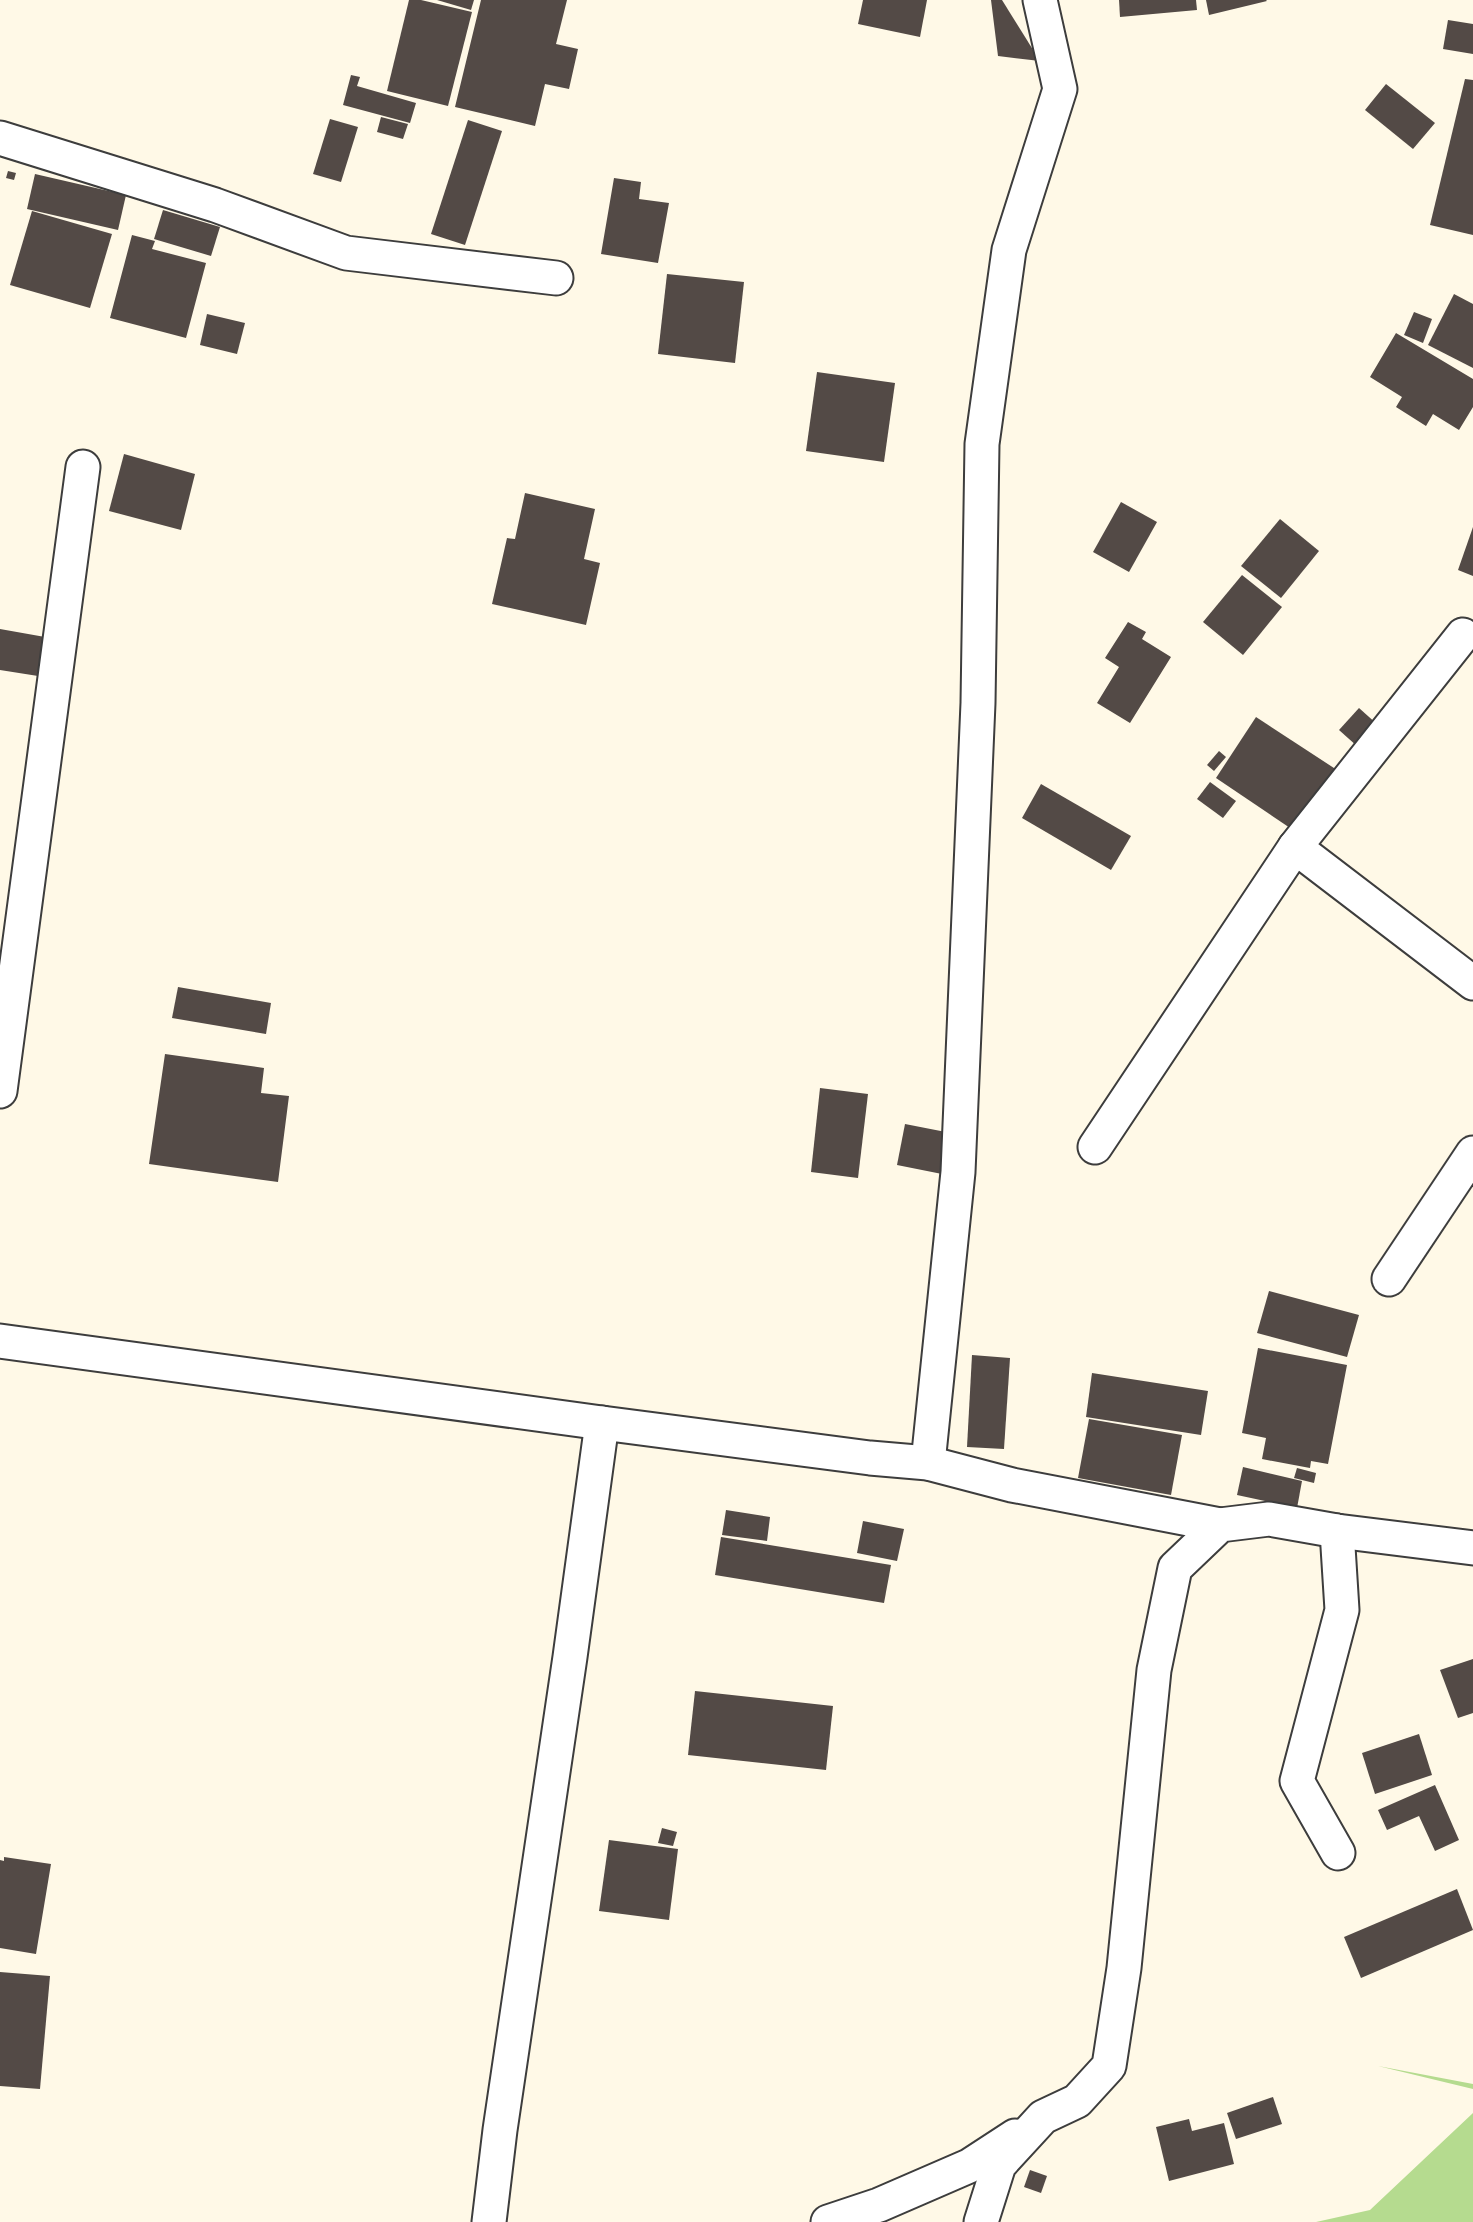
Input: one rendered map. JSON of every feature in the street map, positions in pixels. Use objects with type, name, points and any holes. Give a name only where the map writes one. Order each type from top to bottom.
[{"type":"street","points":[[928,1463],[958,1172],[978,703],[982,444],[1009,250],[1060,89],[1040,0]]},
{"type":"street","points":[[0,138],[215,205],[346,253],[556,278]]},
{"type":"street","points":[[0,1091],[83,467]]},
{"type":"street","points":[[1095,1147],[1295,847],[1463,635]]},
{"type":"street","points":[[1295,847],[1473,983]]},
{"type":"street","points":[[1389,1279],[1473,1153]]},
{"type":"street","points":[[0,1341],[602,1423],[870,1458],[928,1463],[1012,1485],[1220,1525],[1269,1519],[1337,1531],[1473,1548]]},
{"type":"street","points":[[489,2222],[602,1423]]},
{"type":"street","points":[[828,2222],[879,2205],[969,2166],[1043,2117],[1077,2101],[1109,2066],[1124,1968],[1154,1670],[1175,1568],[1220,1525]]},
{"type":"street","points":[[1337,1531],[1342,1610],[1297,1781],[1338,1853]]},
{"type":"street","points":[[981,2222],[999,2165],[1043,2117]]},
{"type":"green space","points":[[1378,2066],[1473,2084],[1473,2089]]},
{"type":"green space","points":[[1473,2113],[1473,2222],[1316,2222],[1370,2210]]},
{"type":"building","points":[[409,0],[421,0],[472,12],[448,106],[387,91]]},
{"type":"building","points":[[437,0],[474,0],[471,10]]},
{"type":"building","points":[[481,0],[567,0],[556,44],[578,49],[569,89],[545,84],[535,126],[455,107]]},
{"type":"building","points":[[863,0],[927,0],[920,37],[858,24]]},
{"type":"building","points":[[991,0],[1002,0],[1040,61],[998,56]]},
{"type":"building","points":[[1119,0],[1196,0],[1197,10],[1120,17]]},
{"type":"building","points":[[1206,0],[1266,0],[1267,1],[1209,15]]},
{"type":"building","points":[[1448,20],[1473,24],[1473,54],[1443,49]]},
{"type":"building","points":[[351,75],[360,77],[357,86],[416,103],[410,123],[343,105]]},
{"type":"building","points":[[1465,79],[1473,80],[1473,235],[1430,225]]},
{"type":"building","points":[[1386,84],[1435,123],[1413,149],[1365,110]]},
{"type":"building","points":[[381,117],[408,124],[403,139],[377,132]]},
{"type":"building","points":[[330,119],[358,127],[341,182],[313,174]]},
{"type":"building","points":[[468,120],[502,131],[465,245],[431,234]]},
{"type":"building","points":[[8,171],[16,173],[14,180],[6,178]]},
{"type":"building","points":[[35,174],[126,195],[118,230],[27,209]]},
{"type":"building","points":[[614,178],[641,182],[639,199],[669,203],[658,263],[601,254]]},
{"type":"building","points":[[163,210],[220,227],[211,256],[154,239]]},
{"type":"building","points":[[32,211],[112,234],[90,308],[10,285]]},
{"type":"building","points":[[132,235],[155,241],[152,249],[206,263],[186,338],[110,318]]},
{"type":"building","points":[[667,274],[744,282],[735,363],[658,354]]},
{"type":"building","points":[[1454,294],[1473,304],[1473,368],[1428,345]]},
{"type":"building","points":[[1414,312],[1432,319],[1423,343],[1404,335]]},
{"type":"building","points":[[207,314],[245,323],[237,354],[200,345]]},
{"type":"building","points":[[1396,333],[1473,379],[1473,407],[1459,430],[1433,414],[1426,426],[1396,407],[1402,397],[1370,377]]},
{"type":"building","points":[[817,372],[895,383],[884,462],[806,451]]},
{"type":"building","points":[[124,454],[195,474],[181,530],[109,511]]},
{"type":"building","points":[[525,493],[595,509],[584,559],[600,563],[586,625],[492,604],[507,538],[515,539]]},
{"type":"building","points":[[1121,502],[1157,522],[1129,572],[1093,552]]},
{"type":"building","points":[[1280,519],[1319,551],[1281,598],[1241,566]]},
{"type":"building","points":[[1473,527],[1473,576],[1458,570]]},
{"type":"building","points":[[1242,575],[1282,607],[1243,655],[1203,622]]},
{"type":"building","points":[[1128,622],[1146,632],[1142,639],[1171,657],[1130,723],[1097,703],[1119,667],[1105,658]]},
{"type":"building","points":[[0,629],[45,637],[38,676],[0,670]]},
{"type":"building","points":[[1359,708],[1378,725],[1358,747],[1339,730]]},
{"type":"building","points":[[1256,717],[1337,770],[1296,832],[1216,778]]},
{"type":"building","points":[[1219,751],[1226,757],[1214,771],[1207,765]]},
{"type":"building","points":[[1210,782],[1236,801],[1223,818],[1197,799]]},
{"type":"building","points":[[1041,784],[1131,836],[1111,870],[1022,818]]},
{"type":"building","points":[[178,987],[271,1003],[266,1034],[172,1018]]},
{"type":"building","points":[[165,1054],[264,1068],[261,1093],[289,1096],[278,1182],[149,1164]]},
{"type":"building","points":[[820,1088],[868,1094],[858,1178],[811,1172]]},
{"type":"building","points":[[905,1124],[956,1134],[947,1175],[897,1165]]},
{"type":"building","points":[[1269,1291],[1359,1315],[1347,1357],[1257,1333]]},
{"type":"building","points":[[1258,1348],[1347,1365],[1328,1464],[1311,1461],[1310,1468],[1262,1459],[1266,1438],[1242,1433]]},
{"type":"building","points":[[972,1355],[1010,1358],[1004,1449],[967,1447]]},
{"type":"building","points":[[1092,1373],[1208,1391],[1201,1435],[1086,1417]]},
{"type":"building","points":[[1089,1419],[1182,1435],[1171,1495],[1078,1478]]},
{"type":"building","points":[[1243,1467],[1302,1481],[1297,1508],[1237,1495]]},
{"type":"building","points":[[1297,1468],[1316,1473],[1314,1483],[1294,1478]]},
{"type":"building","points":[[726,1510],[770,1517],[767,1541],[722,1535]]},
{"type":"building","points":[[863,1521],[904,1529],[897,1561],[857,1553]]},
{"type":"building","points":[[721,1537],[891,1565],[884,1603],[715,1575]]},
{"type":"building","points":[[1473,1659],[1473,1713],[1458,1718],[1440,1670]]},
{"type":"building","points":[[695,1691],[833,1706],[826,1770],[688,1755]]},
{"type":"building","points":[[1419,1734],[1432,1775],[1375,1794],[1362,1753]]},
{"type":"building","points":[[1435,1785],[1459,1840],[1435,1851],[1419,1816],[1387,1830],[1378,1810]]},
{"type":"building","points":[[662,1828],[677,1832],[673,1846],[658,1843]]},
{"type":"building","points":[[609,1840],[678,1849],[669,1920],[599,1911]]},
{"type":"building","points":[[4,1857],[51,1864],[36,1954],[0,1948],[0,1860],[4,1861]]},
{"type":"building","points":[[1457,1889],[1473,1930],[1361,1978],[1344,1937]]},
{"type":"building","points":[[0,1972],[50,1976],[40,2089],[0,2086]]},
{"type":"building","points":[[1273,2097],[1282,2124],[1236,2139],[1227,2113]]},
{"type":"building","points":[[1189,2119],[1192,2131],[1224,2123],[1234,2164],[1169,2181],[1156,2127]]},
{"type":"building","points":[[1030,2170],[1047,2176],[1041,2193],[1024,2187]]}]
